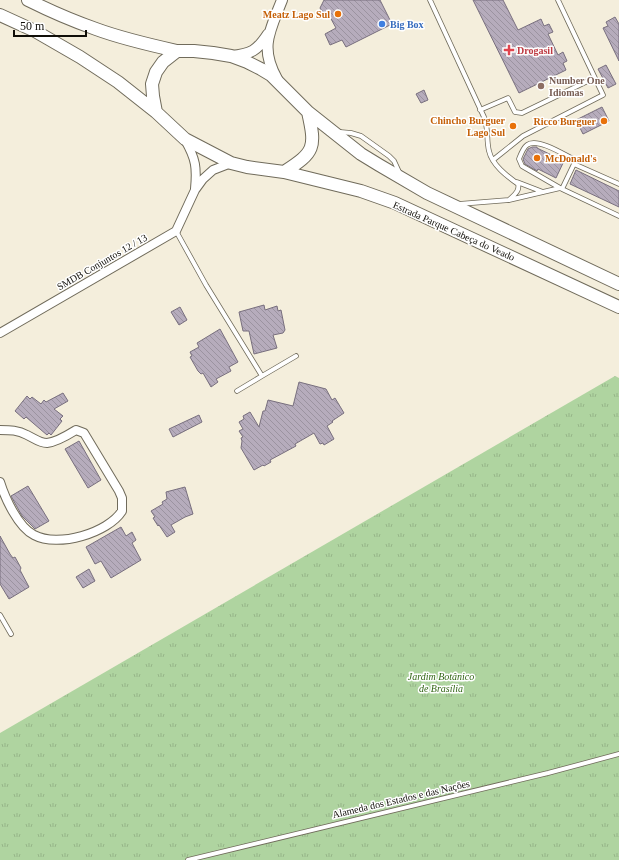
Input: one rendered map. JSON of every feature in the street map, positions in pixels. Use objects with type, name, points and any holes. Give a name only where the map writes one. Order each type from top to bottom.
[{"type":"main road","points":[[28,0],[60,15],[131,41],[177,51],[194,51],[231,56],[261,68],[279,83],[308,112],[333,132],[361,154],[403,180],[452,205],[619,284]]},
{"type":"main road","points":[[0,15],[35,31],[80,57],[118,82],[156,112],[185,139],[231,163],[258,169],[284,172],[306,156],[311,149],[312,135],[308,112]]},
{"type":"main road","points":[[156,112],[152,84],[156,72],[162,62],[177,51]]},
{"type":"main road","name":"Estrada Parque Cabeça do Veado","points":[[284,172],[361,192],[395,204],[619,307]]},
{"type":"street","points":[[279,83],[270,67],[267,46],[269,33],[282,0]]},
{"type":"street","points":[[231,56],[244,55],[257,49],[269,33]]},
{"type":"street","points":[[185,139],[196,164],[195,190]]},
{"type":"street","points":[[176,231],[195,190],[203,179],[213,170],[231,163]]},
{"type":"street","name":"SMDB Conjuntos 12 / 13","points":[[0,333],[176,231]]},
{"type":"street","points":[[0,430],[14,429],[38,441],[48,443],[63,438],[76,430],[84,433],[119,491],[122,498],[122,511],[113,522],[90,533],[62,540],[46,539],[33,535],[20,522],[8,504],[0,482]]},
{"type":"lane","points":[[430,0],[486,122],[489,151],[493,160],[518,184],[517,192],[509,200]]},
{"type":"lane","points":[[493,160],[523,136],[603,95],[558,0]]},
{"type":"lane","points":[[480,110],[508,98],[515,112],[517,114],[522,113],[594,78]]},
{"type":"lane","points":[[575,160],[540,143],[528,144],[519,159],[522,166],[561,189],[619,216]]},
{"type":"lane","points":[[561,189],[574,164],[619,184]]},
{"type":"lane","points":[[513,180],[543,192]]},
{"type":"lane","points":[[452,205],[509,200],[561,189]]},
{"type":"lane","points":[[176,231],[206,284],[262,376]]},
{"type":"lane","points":[[237,391],[296,356]]},
{"type":"lane","points":[[0,615],[11,634]]},
{"type":"lane","name":"Alameda dos Estados e das Nações","points":[[188,860],[548,773],[619,754]]},
{"type":"green space","name":"Jardim Botânico de Brasília","points":[[615,376],[619,378],[619,860],[0,860],[0,733]]},
{"type":"building","points":[[324,0],[380,0],[392,24],[346,47],[342,40],[330,45],[325,34],[336,28],[330,17],[323,14],[320,8]]},
{"type":"building","points":[[473,0],[503,0],[518,30],[541,19],[544,26],[549,24],[553,32],[548,34],[558,55],[563,52],[567,61],[563,63],[566,70],[519,93]]},
{"type":"building","points":[[615,17],[619,24],[619,61],[603,28],[608,26],[606,22]]},
{"type":"building","points":[[606,65],[616,84],[608,88],[598,69]]},
{"type":"building","points":[[424,90],[428,100],[421,103],[416,94]]},
{"type":"building","points":[[602,107],[609,121],[583,134],[576,120]]},
{"type":"building","name":"McDonald's","points":[[537,147],[564,161],[556,178],[538,169],[537,171],[525,164],[523,159],[528,149]]},
{"type":"building","points":[[576,170],[619,191],[619,207],[570,184]]},
{"type":"building","points":[[264,305],[265,310],[277,306],[278,311],[281,310],[285,330],[283,333],[273,335],[277,348],[254,354],[249,331],[243,331],[239,312]]},
{"type":"building","points":[[180,307],[187,320],[179,325],[171,312]]},
{"type":"building","points":[[220,329],[238,362],[229,367],[231,371],[216,379],[218,382],[211,387],[203,373],[201,374],[198,371],[190,357],[192,356],[190,352],[199,347],[197,343]]},
{"type":"building","points":[[299,382],[326,389],[332,400],[335,398],[344,413],[327,426],[334,439],[324,445],[323,443],[320,444],[314,433],[295,444],[296,446],[270,460],[271,462],[254,470],[241,448],[241,438],[243,437],[239,431],[243,429],[239,422],[244,419],[243,416],[250,412],[259,427],[263,411],[265,411],[268,400],[293,406]]},
{"type":"building","points":[[63,393],[68,401],[54,409],[63,416],[60,419],[62,421],[51,435],[49,433],[47,435],[26,417],[24,419],[15,411],[27,396],[30,399],[32,397],[41,404],[44,400],[46,402]]},
{"type":"building","points":[[199,415],[202,422],[173,437],[169,429]]},
{"type":"building","points":[[79,441],[101,480],[88,488],[65,449]]},
{"type":"building","points":[[28,486],[49,521],[35,529],[22,516],[11,496]]},
{"type":"building","points":[[185,487],[193,514],[171,525],[175,532],[167,537],[153,518],[155,517],[151,511],[163,504],[162,502],[167,499],[166,492]]},
{"type":"building","points":[[121,527],[126,536],[132,532],[136,540],[132,543],[141,560],[111,578],[101,561],[95,564],[86,547]]},
{"type":"building","points":[[0,536],[10,554],[13,558],[15,557],[29,587],[9,599],[0,584]]},
{"type":"building","points":[[89,569],[95,581],[83,588],[76,577]]},
{"type":"place","name":"Meatz Lago Sul","points":[[338,14]]},
{"type":"place","name":"Big Box","points":[[382,24]]},
{"type":"place","name":"Drogasil","points":[[509,50]]},
{"type":"place","name":"Number One Idiomas","points":[[541,86]]},
{"type":"place","name":"Ricco Burguer","points":[[604,121]]},
{"type":"place","name":"Chincho Burguer Lago Sul","points":[[513,126]]},
{"type":"place","name":"McDonald's","points":[[537,158]]}]
